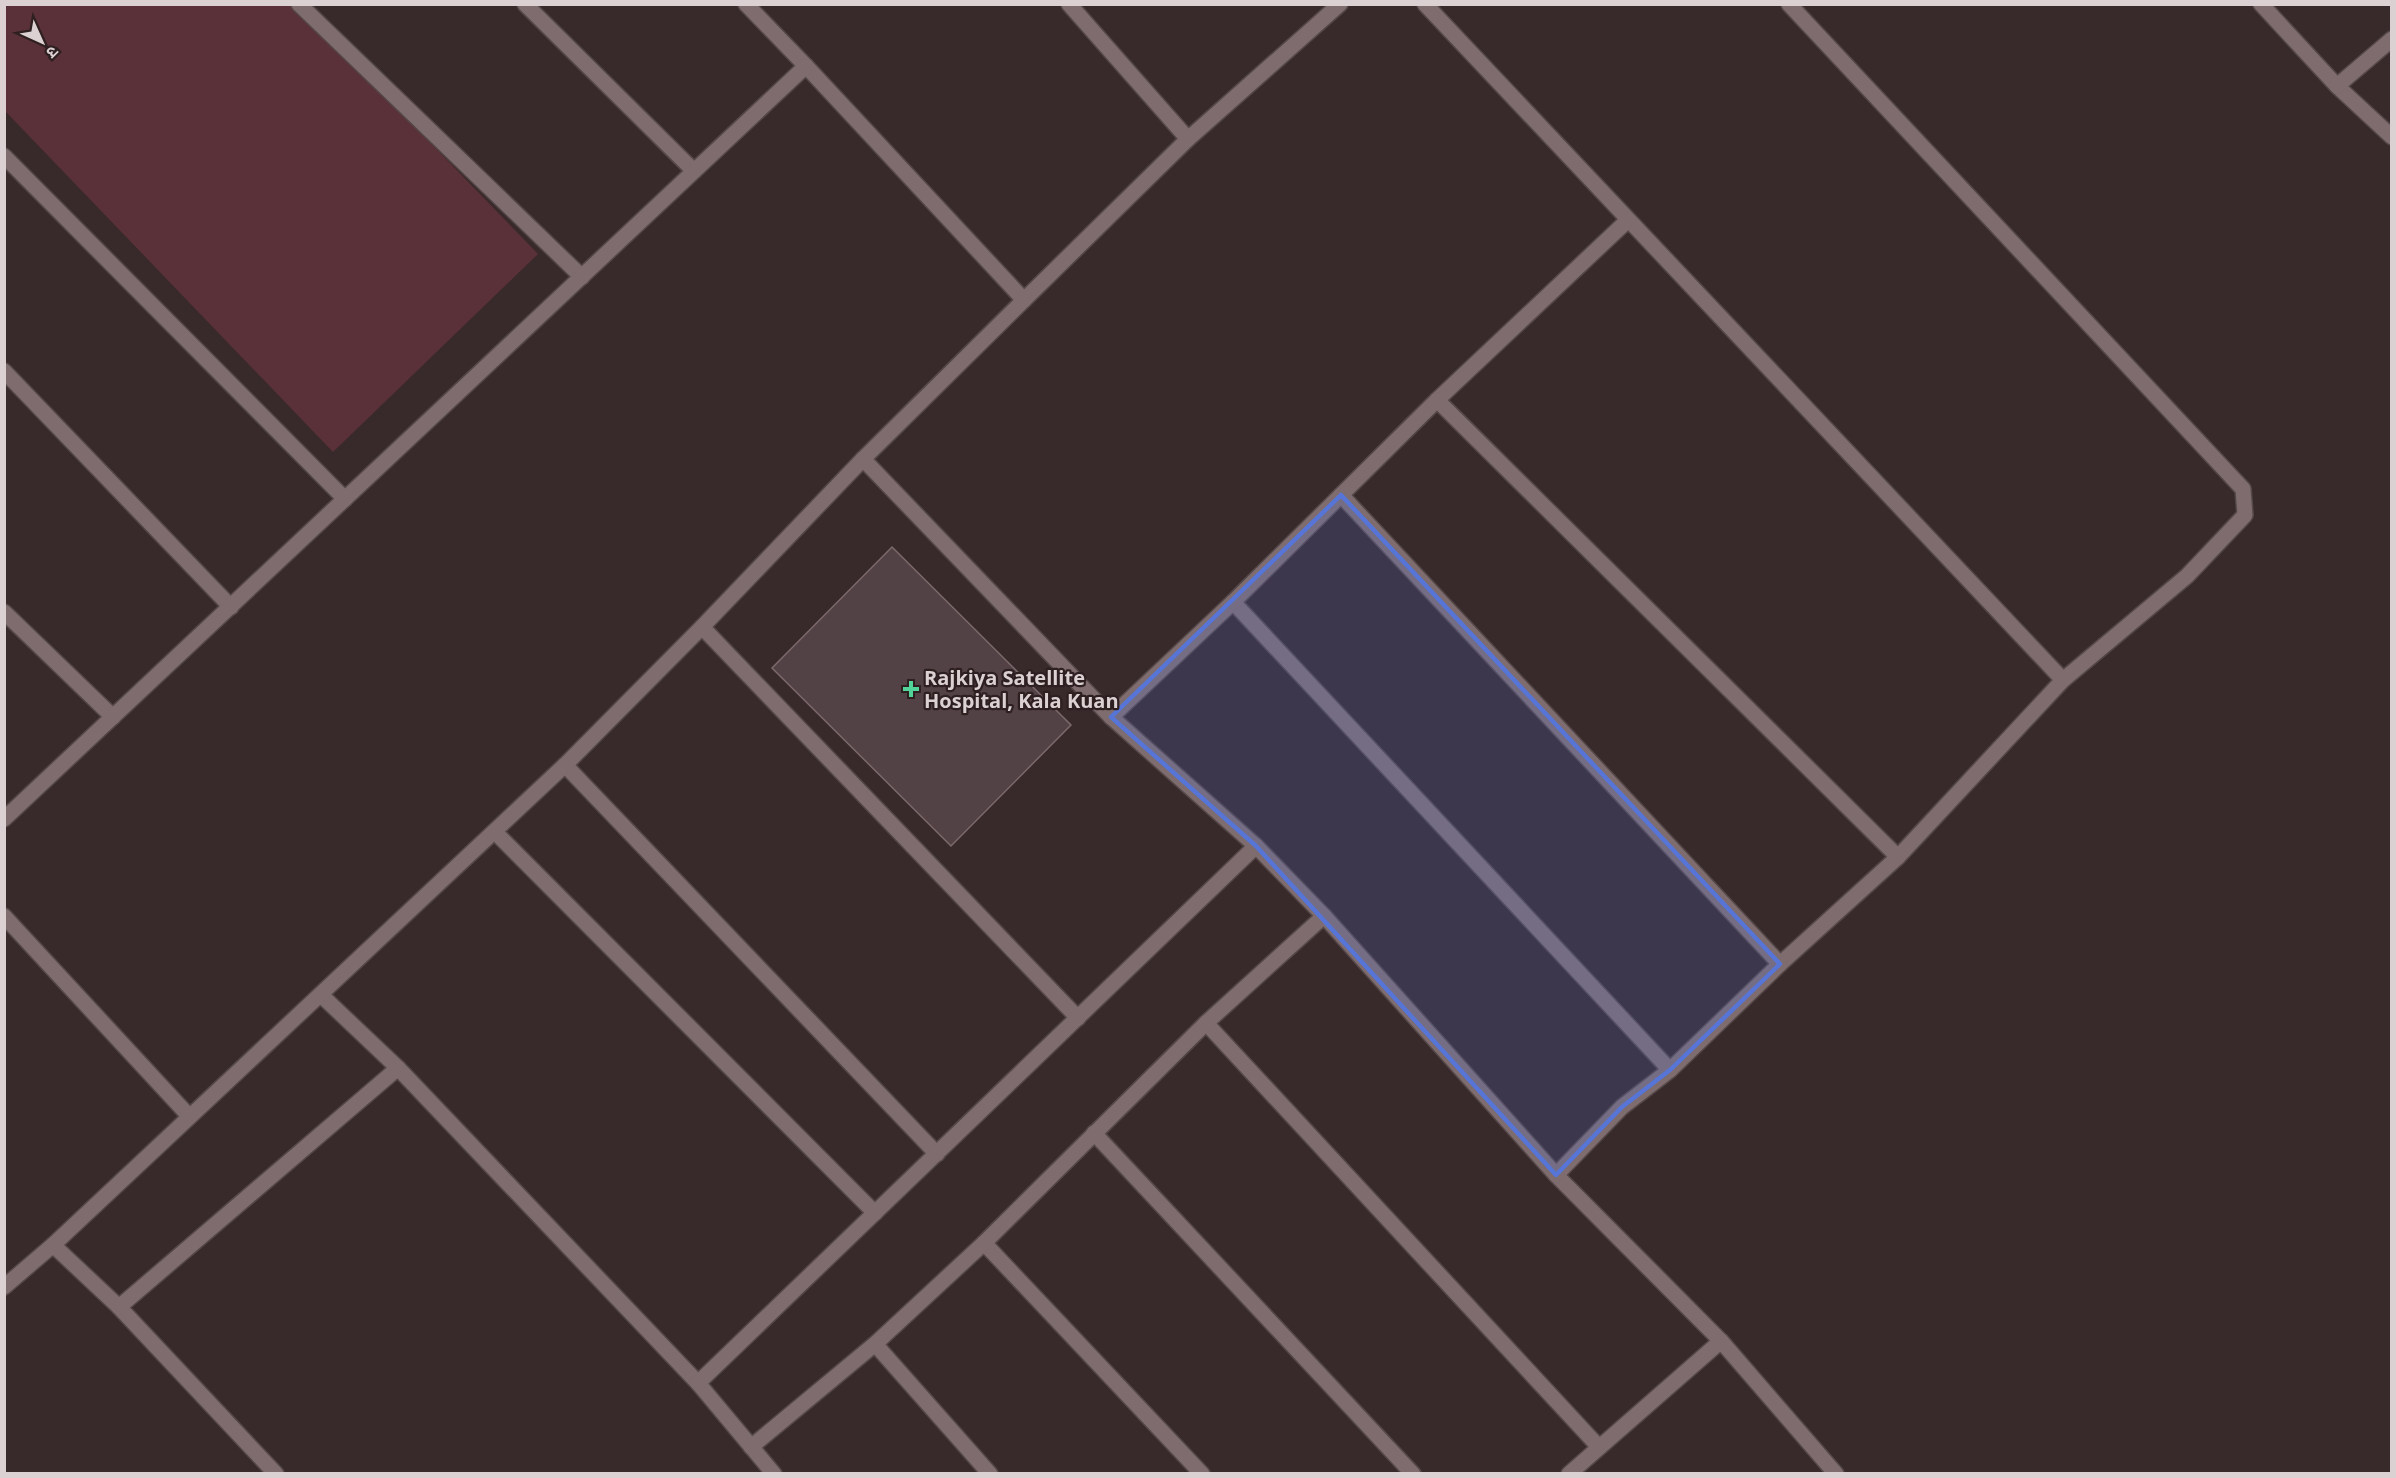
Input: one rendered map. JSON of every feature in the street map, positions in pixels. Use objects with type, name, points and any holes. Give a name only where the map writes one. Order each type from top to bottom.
[{"type":"street","points":[[299,4],[582,277]]},
{"type":"street","points":[[525,4],[694,171]]},
{"type":"street","points":[[746,4],[807,66],[1024,300]]},
{"type":"street","points":[[1069,4],[1188,139]]},
{"type":"street","points":[[4,1287],[53,1245],[565,765],[702,627],[863,459],[1024,300],[1188,139],[1340,4]]},
{"type":"street","points":[[1425,4],[2063,680]]},
{"type":"street","points":[[1556,1175],[1622,1107],[1670,1070],[1780,964],[1898,857],[2063,680],[2187,576],[2245,515],[2244,489],[1789,4]]},
{"type":"street","points":[[2261,4],[2337,86],[2391,137]]},
{"type":"street","points":[[2337,86],[2391,39]]},
{"type":"street","points":[[4,819],[807,66]]},
{"type":"street","points":[[4,156],[345,499]]},
{"type":"street","points":[[1111,717],[1233,602],[1437,400],[1629,220]]},
{"type":"street","points":[[4,371],[231,607]]},
{"type":"street","points":[[1437,400],[1898,857]]},
{"type":"street","points":[[863,459],[1111,717],[1256,846],[1324,916],[1556,1175],[1721,1341],[1836,1473]]},
{"type":"street","points":[[1341,495],[1780,964]]},
{"type":"street","points":[[1233,602],[1670,1070]]},
{"type":"street","points":[[4,612],[113,717]]},
{"type":"street","points":[[702,627],[1078,1018]]},
{"type":"street","points":[[565,765],[937,1154]]},
{"type":"street","points":[[495,832],[875,1213]]},
{"type":"street","points":[[698,1383],[1256,846]]},
{"type":"street","points":[[4,916],[189,1116]]},
{"type":"street","points":[[751,1447],[875,1344],[984,1243],[1206,1023],[1324,916]]},
{"type":"street","points":[[321,995],[398,1068],[698,1383],[774,1473]]},
{"type":"street","points":[[1206,1023],[1598,1446]]},
{"type":"street","points":[[118,1307],[398,1068]]},
{"type":"street","points":[[1094,1133],[1413,1473]]},
{"type":"street","points":[[984,1243],[1202,1473]]},
{"type":"street","points":[[53,1245],[118,1307],[276,1473]]},
{"type":"street","points":[[1569,1473],[1721,1341]]},
{"type":"street","points":[[875,1344],[990,1473]]},
{"type":"highlighted area","points":[[1341,495],[1780,964],[1670,1070],[1622,1107],[1556,1175],[1256,846],[1111,717]]},
{"type":"shaded area","points":[[5,5],[297,5],[538,254],[333,452],[5,111]]},
{"type":"building","points":[[892,547],[1071,725],[951,846],[772,668]]},
{"type":"place","name":"Rajkiya Satellite Hospital, Kala Kuan","points":[[911,689]]}]
